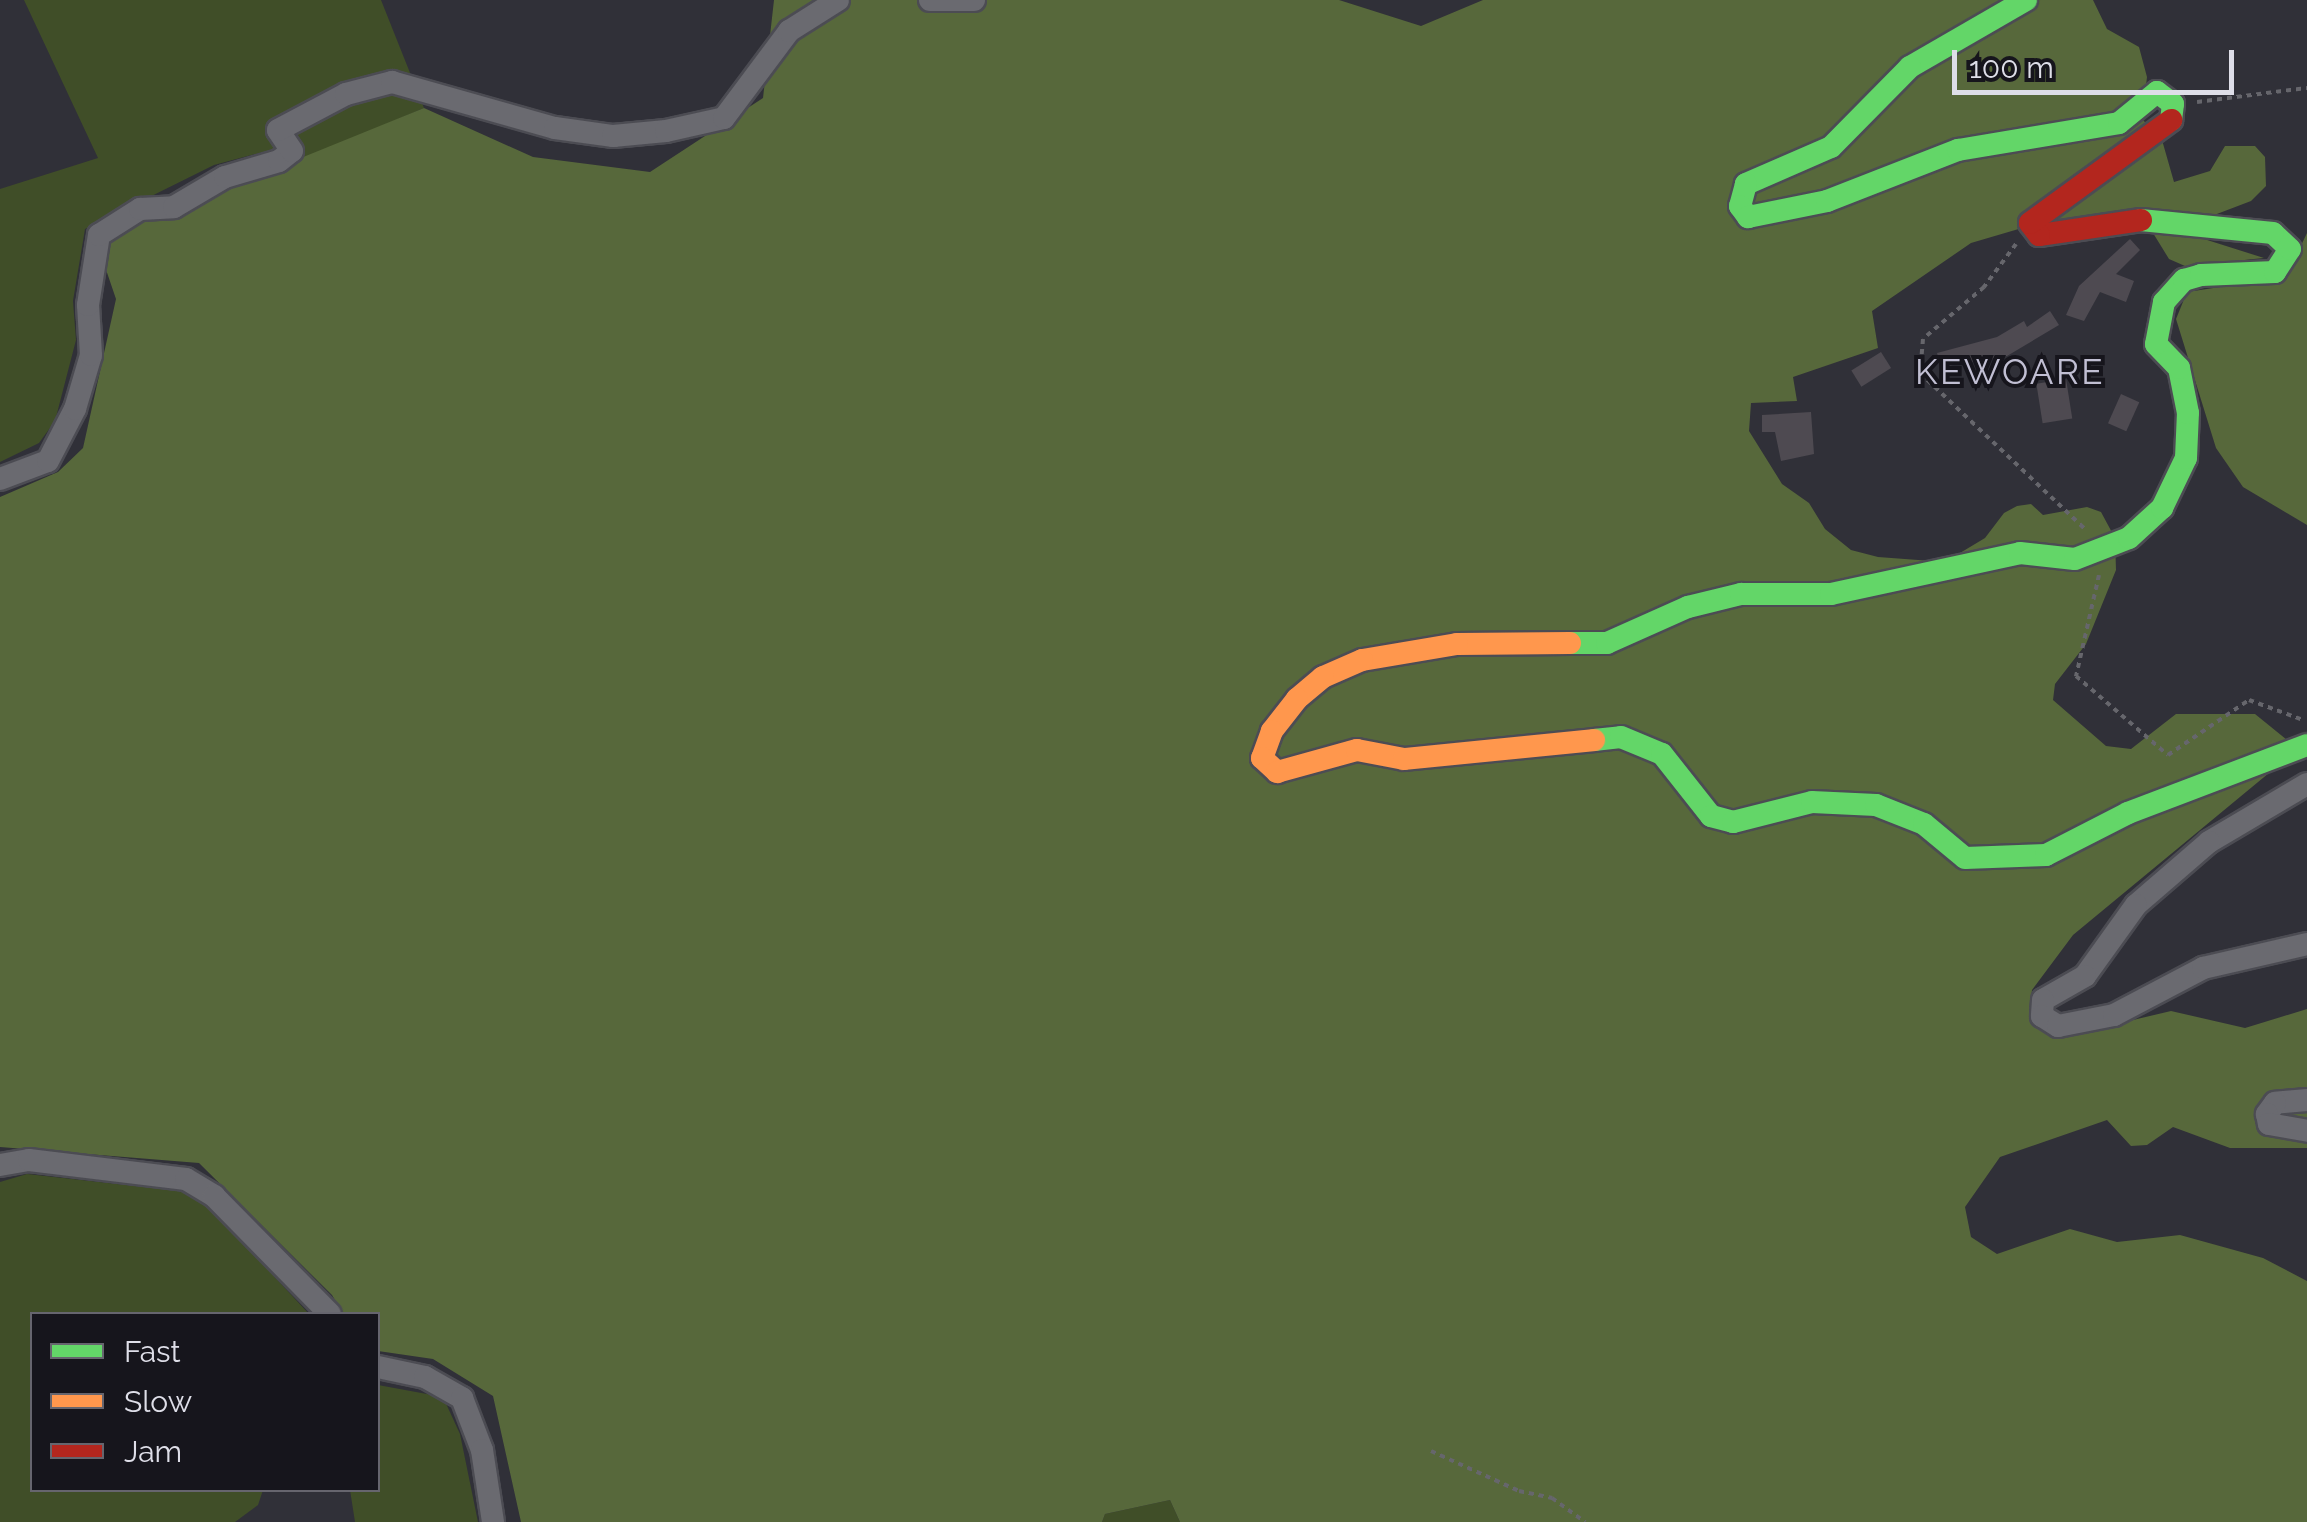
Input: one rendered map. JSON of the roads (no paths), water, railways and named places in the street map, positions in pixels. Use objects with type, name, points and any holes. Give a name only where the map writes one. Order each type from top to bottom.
[{"type":"street","points":[[0,478],[48,460],[75,409],[91,355],[88,305],[99,235],[140,209],[174,207],[225,177],[279,161],[292,151],[278,130],[346,94],[392,82],[556,128],[613,136],[666,131],[724,118],[789,32],[838,0]]},
{"type":"street","points":[[930,0],[974,0]]},
{"type":"street","points":[[2026,0],[1910,68],[1831,147],[1746,184],[1740,206],[1748,217],[1827,201],[1958,150],[2119,123],[2156,92],[2173,104],[2172,119],[2116,166],[2030,222],[2039,235],[2096,222],[2165,218],[2184,226],[2274,233],[2290,248],[2284,268],[2275,272],[2201,274],[2184,280],[2164,302],[2156,344],[2179,368],[2188,412],[2186,458],[2162,508],[2129,538],[2075,559],[2020,553],[1831,594],[1727,597],[1608,643],[1531,640],[1396,652],[1324,677],[1272,731],[1262,758],[1277,772],[1357,750],[1404,759],[1621,736],[1662,754],[1711,816],[1733,822],[1812,802],[1876,805],[1924,824],[1966,858],[2046,855],[2128,813],[2307,745]]},
{"type":"street","points":[[2307,784],[2209,842],[2150,892],[2085,976],[2043,1000],[2042,1016],[2058,1026],[2114,1014],[2202,968],[2307,944]]},
{"type":"street","points":[[2307,1100],[2276,1102],[2267,1114],[2269,1124],[2307,1131]]},
{"type":"street","points":[[0,1165],[29,1160],[186,1179],[214,1196],[328,1312]]},
{"type":"street","points":[[380,1367],[425,1376],[462,1398],[478,1437],[493,1522]]},
{"type":"district","name":"KEWOARE","points":[[2010,372]]}]
